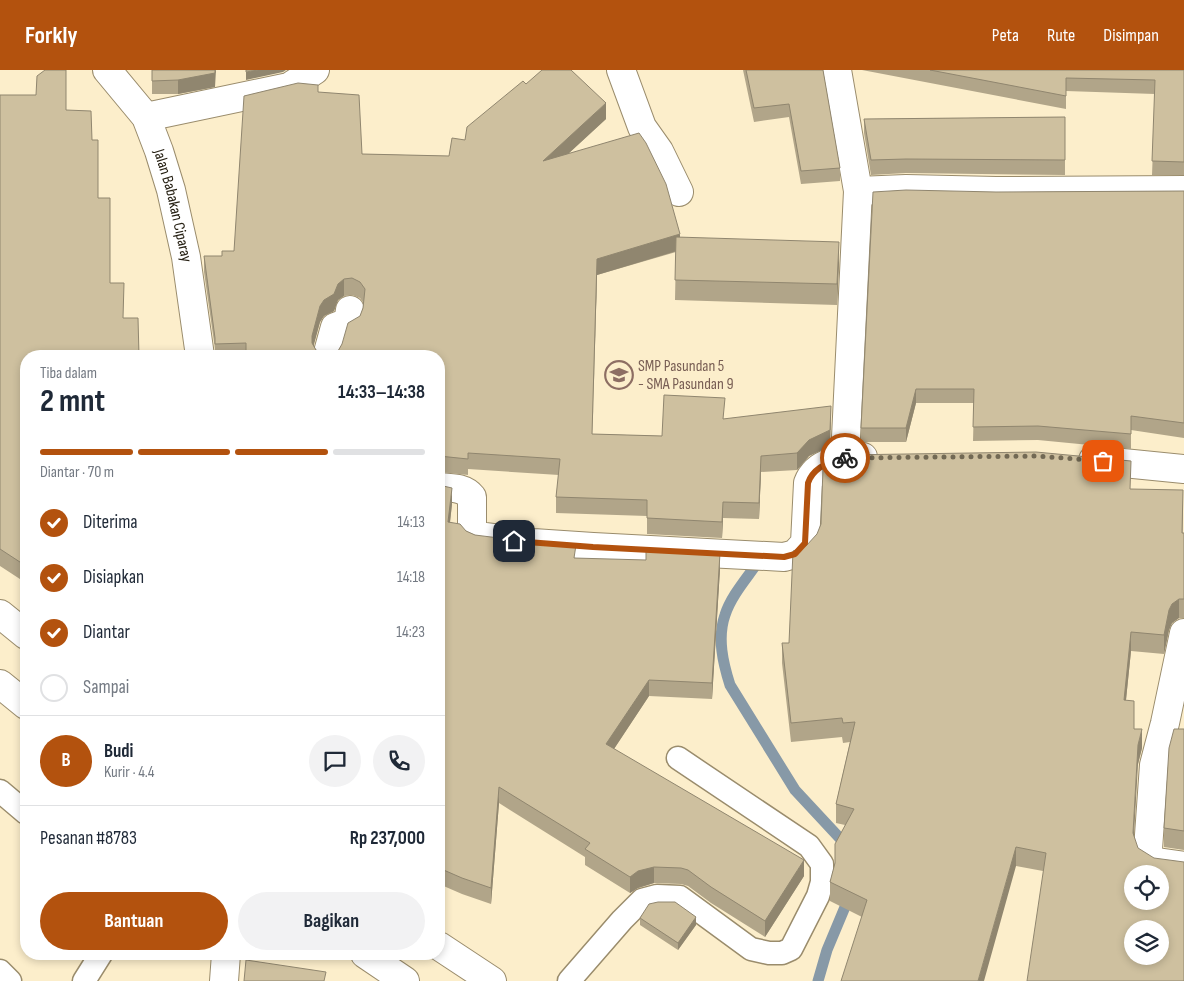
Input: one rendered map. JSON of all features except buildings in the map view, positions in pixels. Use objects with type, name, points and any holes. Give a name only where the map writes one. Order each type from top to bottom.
[{"type":"main road","name":"Jalan Babakan Ciparay","points":[[107,70],[146,117],[159,151],[171,190],[186,256],[199,350]]},
{"type":"main road","points":[[146,117],[289,87],[315,70]]},
{"type":"main road","points":[[621,70],[642,126],[659,151],[679,192]]},
{"type":"main road","points":[[837,70],[858,191],[845,458]]},
{"type":"main road","points":[[858,191],[906,189],[996,191],[1184,190]]},
{"type":"main road","points":[[329,350],[335,327],[348,322],[350,310]]},
{"type":"main road","points":[[445,487],[459,488],[472,497],[472,531],[477,536],[533,543],[784,557],[795,554],[805,543],[808,483],[810,476],[815,471],[827,464],[845,458],[890,456]]},
{"type":"main road","points":[[1065,458],[1184,469]]},
{"type":"main road","points":[[0,614],[20,629]]},
{"type":"main road","points":[[1184,634],[1166,723],[1154,765],[1148,849],[1150,858],[1157,862],[1184,866]]},
{"type":"main road","points":[[0,684],[20,700]]},
{"type":"main road","points":[[445,950],[492,981]]},
{"type":"main road","points":[[224,981],[226,960]]},
{"type":"main road","points":[[374,960],[406,981]]},
{"type":"lane","points":[[569,981],[642,900],[669,895],[680,897],[751,948],[769,954],[782,954],[791,948],[818,896],[822,882],[822,864],[809,846],[678,758]]},
{"type":"lane","points":[[0,792],[20,808]]},
{"type":"lane","points":[[84,981],[97,960]]},
{"type":"lane","points":[[0,971],[10,981]]},
{"type":"waterway","points":[[758,562],[731,601],[725,615],[721,641],[730,685],[795,790],[848,847]]},
{"type":"waterway","points":[[818,981],[827,950],[850,895]]},
{"type":"way so far","points":[[845,458],[1037,456],[1103,461]]},
{"type":"place","name":"SMP Pasundan 5 - SMA Pasundan 9","points":[[619,375]]},
{"type":"route","points":[[514,541],[784,557],[795,554],[805,543],[810,476],[827,464],[845,458]]}]
